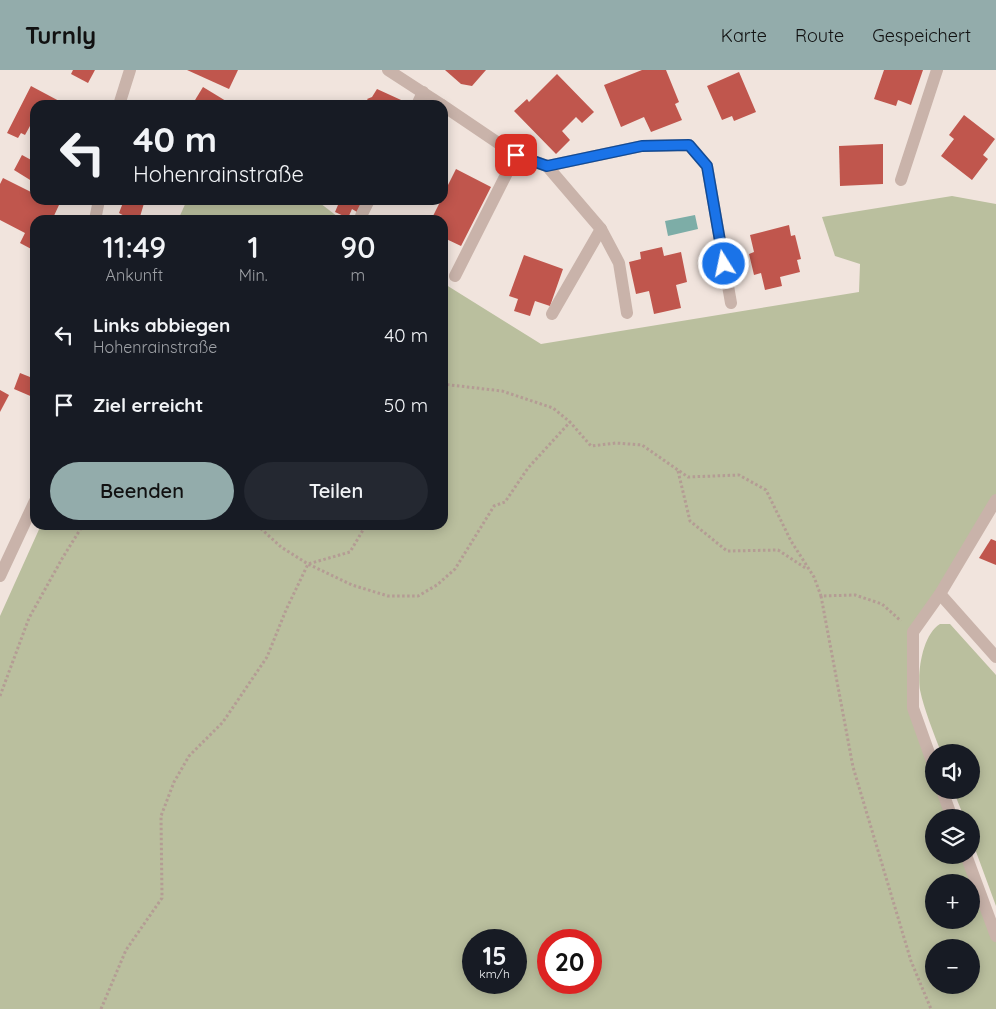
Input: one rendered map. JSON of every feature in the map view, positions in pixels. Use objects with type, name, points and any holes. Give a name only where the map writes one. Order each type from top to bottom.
[{"type":"street","points":[[121,100],[130,70]]},
{"type":"street","points":[[900,180],[937,70]]},
{"type":"street","points":[[395,72],[435,100]]},
{"type":"street","points":[[419,100],[423,92]]},
{"type":"street","points":[[448,109],[516,155],[547,166],[601,229],[620,263],[627,313]]},
{"type":"street","points":[[547,166],[642,146],[689,145],[707,166],[731,303]]},
{"type":"street","points":[[455,276],[516,155]]},
{"type":"street","points":[[552,314],[601,229]]},
{"type":"street","points":[[926,744],[912,708],[913,632],[940,594],[996,500]]},
{"type":"street","points":[[0,576],[30,512]]},
{"type":"street","points":[[940,594],[996,657]]},
{"type":"street","points":[[969,864],[996,936]]},
{"type":"path","points":[[448,385],[502,391],[553,408],[570,422],[590,446],[642,445],[688,478],[739,475],[766,490],[791,541],[810,570],[821,596],[853,767],[912,961],[931,1009]]},
{"type":"path","points":[[262,530],[281,547],[308,564],[352,585],[388,596],[418,596],[437,584],[455,569],[494,506],[504,502],[528,468],[570,422]]},
{"type":"path","points":[[678,472],[690,521],[727,551],[778,550],[810,570]]},
{"type":"path","points":[[0,696],[29,618],[80,530]]},
{"type":"path","points":[[101,1009],[126,950],[162,898],[161,816],[174,782],[189,756],[223,722],[267,658],[286,610],[308,564],[350,552],[363,530]]},
{"type":"path","points":[[821,596],[855,595],[882,604],[913,632]]},
{"type":"green space","points":[[952,196],[996,204],[996,500],[913,632],[913,708],[926,744],[925,799],[945,799],[949,809],[925,809],[925,864],[969,864],[973,874],[925,874],[925,929],[980,929],[980,892],[996,935],[996,1009],[0,1009],[0,616],[39,530],[448,530],[448,286],[541,344],[859,292],[860,264],[835,256],[822,217]]},
{"type":"green space","points":[[185,205],[322,205],[336,215],[180,215]]},
{"type":"green space","points":[[940,624],[950,624],[996,675],[996,906],[980,862],[980,809],[961,809],[957,799],[980,799],[980,744],[938,744],[920,690],[919,673],[922,654],[925,644],[934,629]]},
{"type":"water","points":[[695,215],[698,229],[668,236],[665,221]]},
{"type":"building","points":[[73,70],[95,70],[88,83],[71,74]]},
{"type":"building","points":[[187,70],[238,70],[229,89]]},
{"type":"building","points":[[445,70],[486,70],[472,86],[461,84]]},
{"type":"building","points":[[642,70],[666,70],[679,102],[675,104],[682,120],[651,132],[644,117],[621,127],[604,85]]},
{"type":"building","points":[[884,70],[923,70],[911,105],[898,100],[896,106],[874,99]]},
{"type":"building","points":[[739,72],[756,112],[734,121],[732,116],[722,120],[707,86]]},
{"type":"building","points":[[557,74],[594,112],[582,123],[576,117],[562,131],[570,140],[556,154],[514,111],[527,99],[529,102]]},
{"type":"building","points":[[31,86],[57,100],[30,100],[30,126],[25,135],[21,133],[18,138],[7,133]]},
{"type":"building","points":[[203,87],[224,100],[195,100]]},
{"type":"building","points":[[377,89],[401,100],[367,99],[372,97]]},
{"type":"building","points":[[964,115],[995,139],[983,155],[988,159],[972,180],[941,156],[954,139],[949,135]]},
{"type":"building","points":[[883,144],[883,184],[840,186],[839,146]]},
{"type":"building","points":[[22,155],[30,159],[30,180],[14,170]]},
{"type":"building","points":[[456,169],[491,187],[461,246],[448,240],[448,215],[434,215],[438,205],[448,205],[448,185]]},
{"type":"building","points":[[3,178],[30,192],[30,205],[59,205],[54,215],[30,215],[30,248],[20,243],[25,233],[0,220],[0,184]]},
{"type":"building","points":[[122,205],[144,205],[140,215],[123,215],[119,213]]},
{"type":"building","points":[[338,205],[360,205],[357,212],[352,209],[349,215],[342,215],[335,212]]},
{"type":"building","points":[[789,225],[791,236],[795,235],[801,259],[797,260],[800,272],[780,277],[782,286],[765,290],[761,273],[754,275],[749,254],[754,252],[750,235]]},
{"type":"building","points":[[662,247],[664,256],[681,252],[687,282],[676,285],[681,308],[654,314],[649,291],[636,294],[629,262],[641,259],[640,252]]},
{"type":"building","points":[[524,255],[563,269],[550,306],[535,301],[530,316],[514,311],[518,299],[509,296]]},
{"type":"building","points":[[20,373],[30,377],[30,396],[14,389]]},
{"type":"building","points":[[0,390],[9,395],[0,412]]},
{"type":"building","points":[[991,539],[996,541],[996,565],[979,558]]},
{"type":"route","points":[[516,155],[547,166],[642,146],[689,145],[707,166],[724,264]]}]
